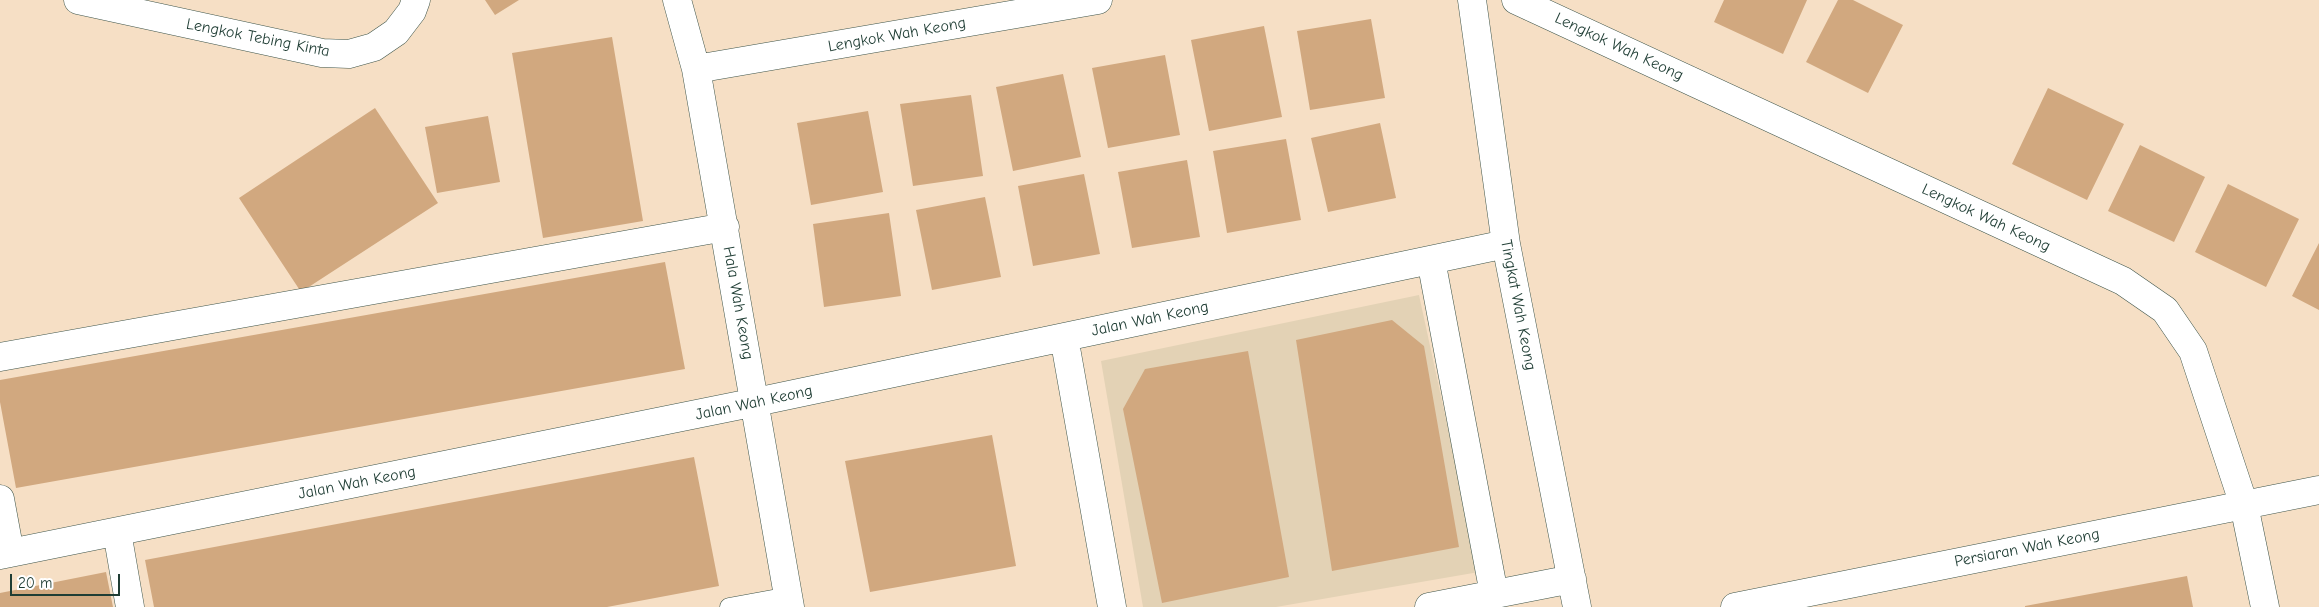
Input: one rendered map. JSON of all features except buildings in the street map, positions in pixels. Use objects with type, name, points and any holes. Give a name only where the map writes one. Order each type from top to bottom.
[{"type":"street","name":"Lengkok Tebing Kinta","points":[[78,0],[322,53],[349,54],[374,47],[396,32],[412,12],[416,0]]},
{"type":"street","name":"Hala Wah Keong","points":[[677,0],[696,69],[790,602]]},
{"type":"street","name":"Lengkok Wah Keong","points":[[696,69],[1098,0]]},
{"type":"street","name":"Tingkat Wah Keong","points":[[1472,0],[1506,244],[1577,607]]},
{"type":"street","name":"Lengkok Wah Keong","points":[[1516,0],[2123,281],[2165,310],[2193,351],[2244,505],[2265,607]]},
{"type":"street","points":[[0,357],[725,227]]},
{"type":"street","name":"Jalan Wah Keong","points":[[5,554],[756,402],[1506,244]]},
{"type":"street","points":[[1431,260],[1494,594]]},
{"type":"street","points":[[1064,337],[1112,607]]},
{"type":"street","name":"Persiaran Wah Keong","points":[[1735,607],[2319,490]]},
{"type":"street","points":[[0,499],[5,554]]},
{"type":"street","points":[[117,532],[130,607]]},
{"type":"street","points":[[1429,607],[1572,579]]},
{"type":"lane","points":[[729,607],[790,602]]},
{"type":"shaded area","points":[[1419,295],[1479,572],[1276,607],[1143,607],[1101,361]]}]
